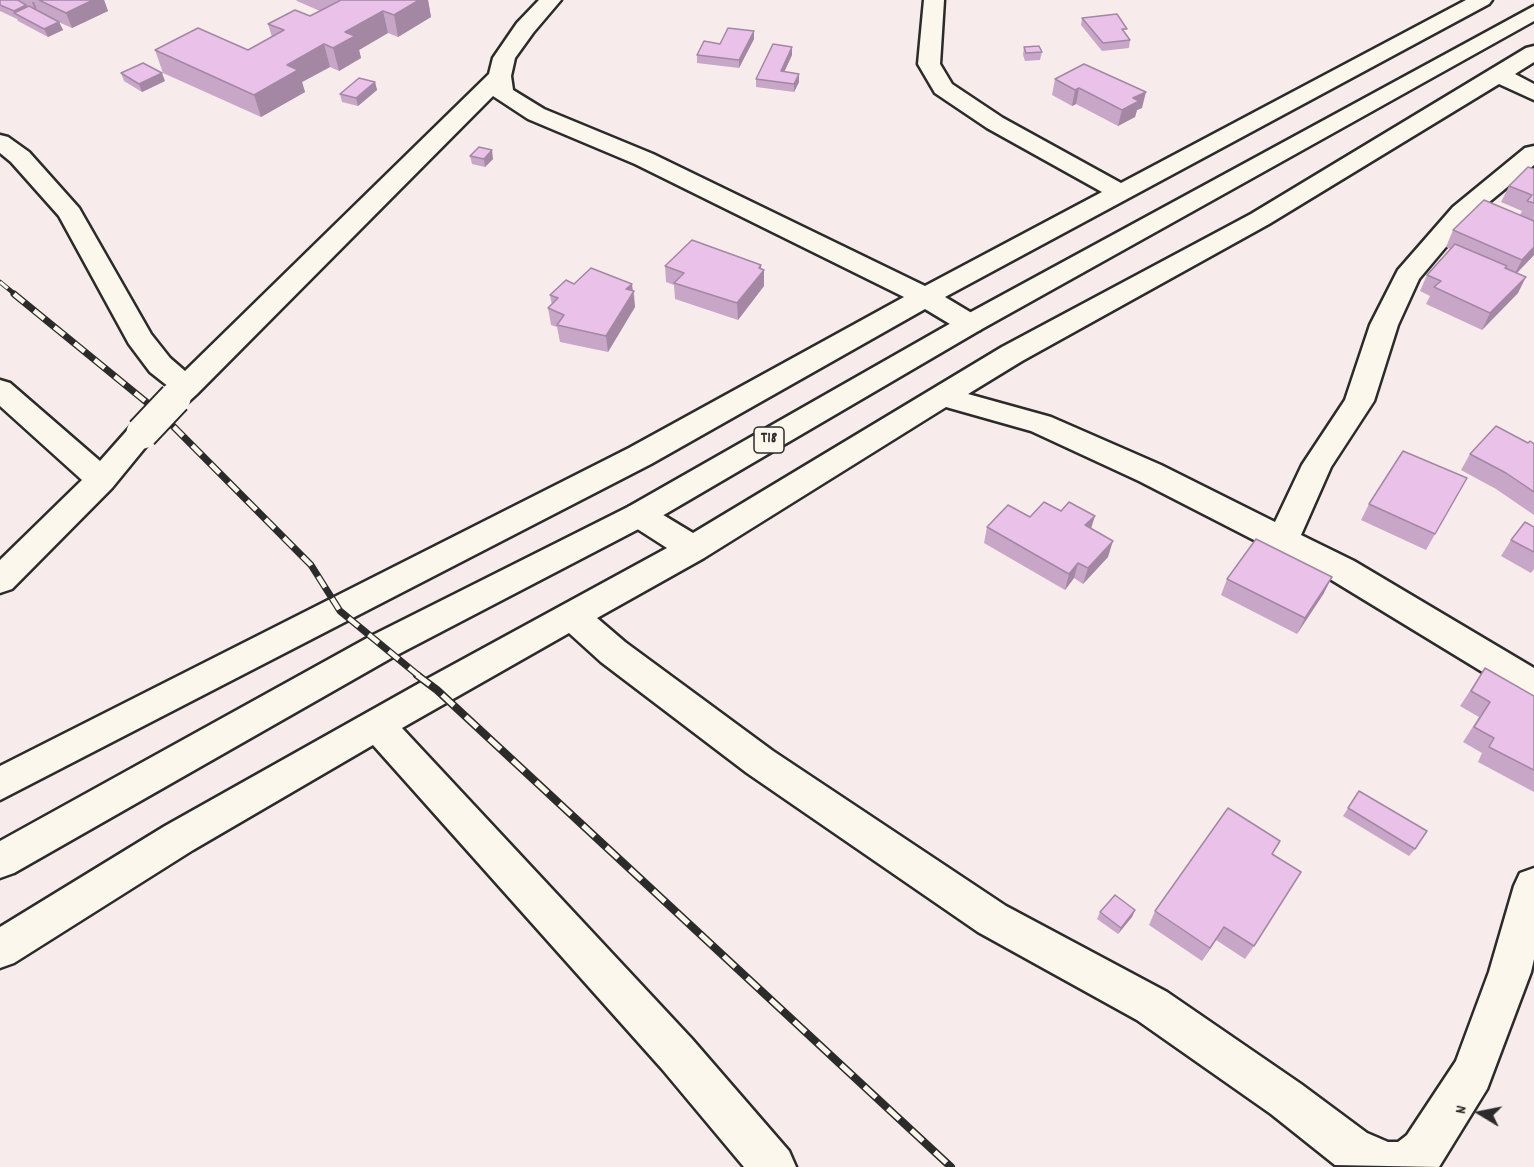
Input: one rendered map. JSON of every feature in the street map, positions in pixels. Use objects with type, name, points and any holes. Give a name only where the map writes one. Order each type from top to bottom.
[{"type":"street","points":[[551,0],[525,28],[504,58],[500,76],[502,93],[536,114],[644,159],[925,297],[970,324]]},
{"type":"street","points":[[934,0],[929,64],[943,88],[995,123],[1121,193]]},
{"type":"street","points":[[0,784],[629,462],[925,297],[1121,193],[1470,2]]},
{"type":"street","name":"T18","points":[[0,861],[381,647],[639,515],[970,324],[1534,12]]},
{"type":"street","points":[[0,949],[179,838],[376,725],[693,549],[1012,354],[1260,219],[1534,53]]},
{"type":"street","points":[[1499,75],[1534,93]]},
{"type":"street","points":[[0,580],[101,480],[181,392],[500,76]]},
{"type":"street","points":[[0,142],[20,157],[70,213],[139,338],[181,392]]},
{"type":"street","points":[[1283,539],[1317,465],[1359,401],[1384,325],[1407,276],[1462,212],[1534,153]]},
{"type":"street","points":[[0,390],[101,480]]},
{"type":"street","points":[[941,396],[1041,424],[1283,539],[1342,570],[1534,686]]},
{"type":"street","points":[[639,515],[693,549]]},
{"type":"street","points":[[574,617],[613,652],[760,762],[992,920],[1152,1006],[1286,1099],[1351,1149],[1388,1165],[1406,1164],[1423,1151],[1472,1074],[1510,972],[1534,886]]},
{"type":"street","points":[[376,725],[677,1054],[773,1167]]},
{"type":"building","points":[[0,0],[18,0],[26,5],[14,11],[0,5]]},
{"type":"building","points":[[39,0],[93,0],[66,13]]},
{"type":"building","points":[[341,0],[419,0],[394,15],[383,11],[345,32],[355,36],[333,48],[324,44],[287,65],[298,70],[254,95],[155,50],[198,28],[248,50],[284,30],[268,24],[295,10],[310,16]]},
{"type":"building","points":[[29,6],[59,22],[44,29],[14,13]]},
{"type":"building","points":[[1117,14],[1127,29],[1122,29],[1130,40],[1103,43],[1082,18]]},
{"type":"building","points":[[728,28],[754,31],[739,60],[697,55],[704,41],[720,44]]},
{"type":"building","points":[[773,44],[792,47],[781,71],[799,74],[794,84],[756,79]]},
{"type":"building","points":[[1039,46],[1042,52],[1026,53],[1024,47]]},
{"type":"building","points":[[143,63],[162,73],[139,84],[121,73]]},
{"type":"building","points":[[1084,64],[1146,92],[1133,98],[1139,101],[1122,110],[1079,88],[1075,90],[1055,79]]},
{"type":"building","points":[[359,78],[375,82],[356,98],[340,94]]},
{"type":"building","points":[[479,147],[492,150],[484,159],[470,156]]},
{"type":"building","points":[[1528,167],[1534,169],[1534,203],[1527,201],[1532,195],[1509,186]]},
{"type":"building","points":[[1484,200],[1534,221],[1534,247],[1522,260],[1453,230]]},
{"type":"building","points":[[692,240],[761,265],[759,268],[764,270],[737,303],[674,283],[684,273],[665,266]]},
{"type":"building","points":[[1455,244],[1507,266],[1505,268],[1526,277],[1490,313],[1434,287],[1441,281],[1427,275]]},
{"type":"building","points":[[591,268],[632,284],[626,289],[634,291],[606,336],[557,325],[564,315],[548,308],[558,298],[550,295],[566,280],[574,284]]},
{"type":"building","points":[[1496,426],[1534,444],[1534,492],[1506,473],[1470,454]]},
{"type":"building","points":[[1403,451],[1467,478],[1435,534],[1369,504]]},
{"type":"building","points":[[1044,502],[1061,511],[1069,502],[1095,516],[1085,525],[1113,541],[1088,568],[1078,563],[1069,574],[987,527],[1008,505],[1030,517]]},
{"type":"building","points":[[1525,522],[1534,527],[1534,552],[1511,540]]},
{"type":"building","points":[[1256,539],[1332,577],[1305,618],[1227,579]]},
{"type":"building","points":[[1485,668],[1534,696],[1534,770],[1489,747],[1494,738],[1474,727],[1490,702],[1471,691]]},
{"type":"building","points":[[1359,791],[1427,831],[1415,849],[1348,808]]},
{"type":"building","points":[[1228,808],[1280,841],[1272,854],[1301,872],[1254,946],[1224,927],[1210,948],[1155,911]]},
{"type":"building","points":[[1115,895],[1135,910],[1121,928],[1100,912]]},
{"type":"railway","points":[[0,282],[16,295]]},
{"type":"railway","points":[[14,294],[161,414],[311,565],[340,611],[419,676]]},
{"type":"railway","points":[[417,675],[437,690],[951,1167]]}]
